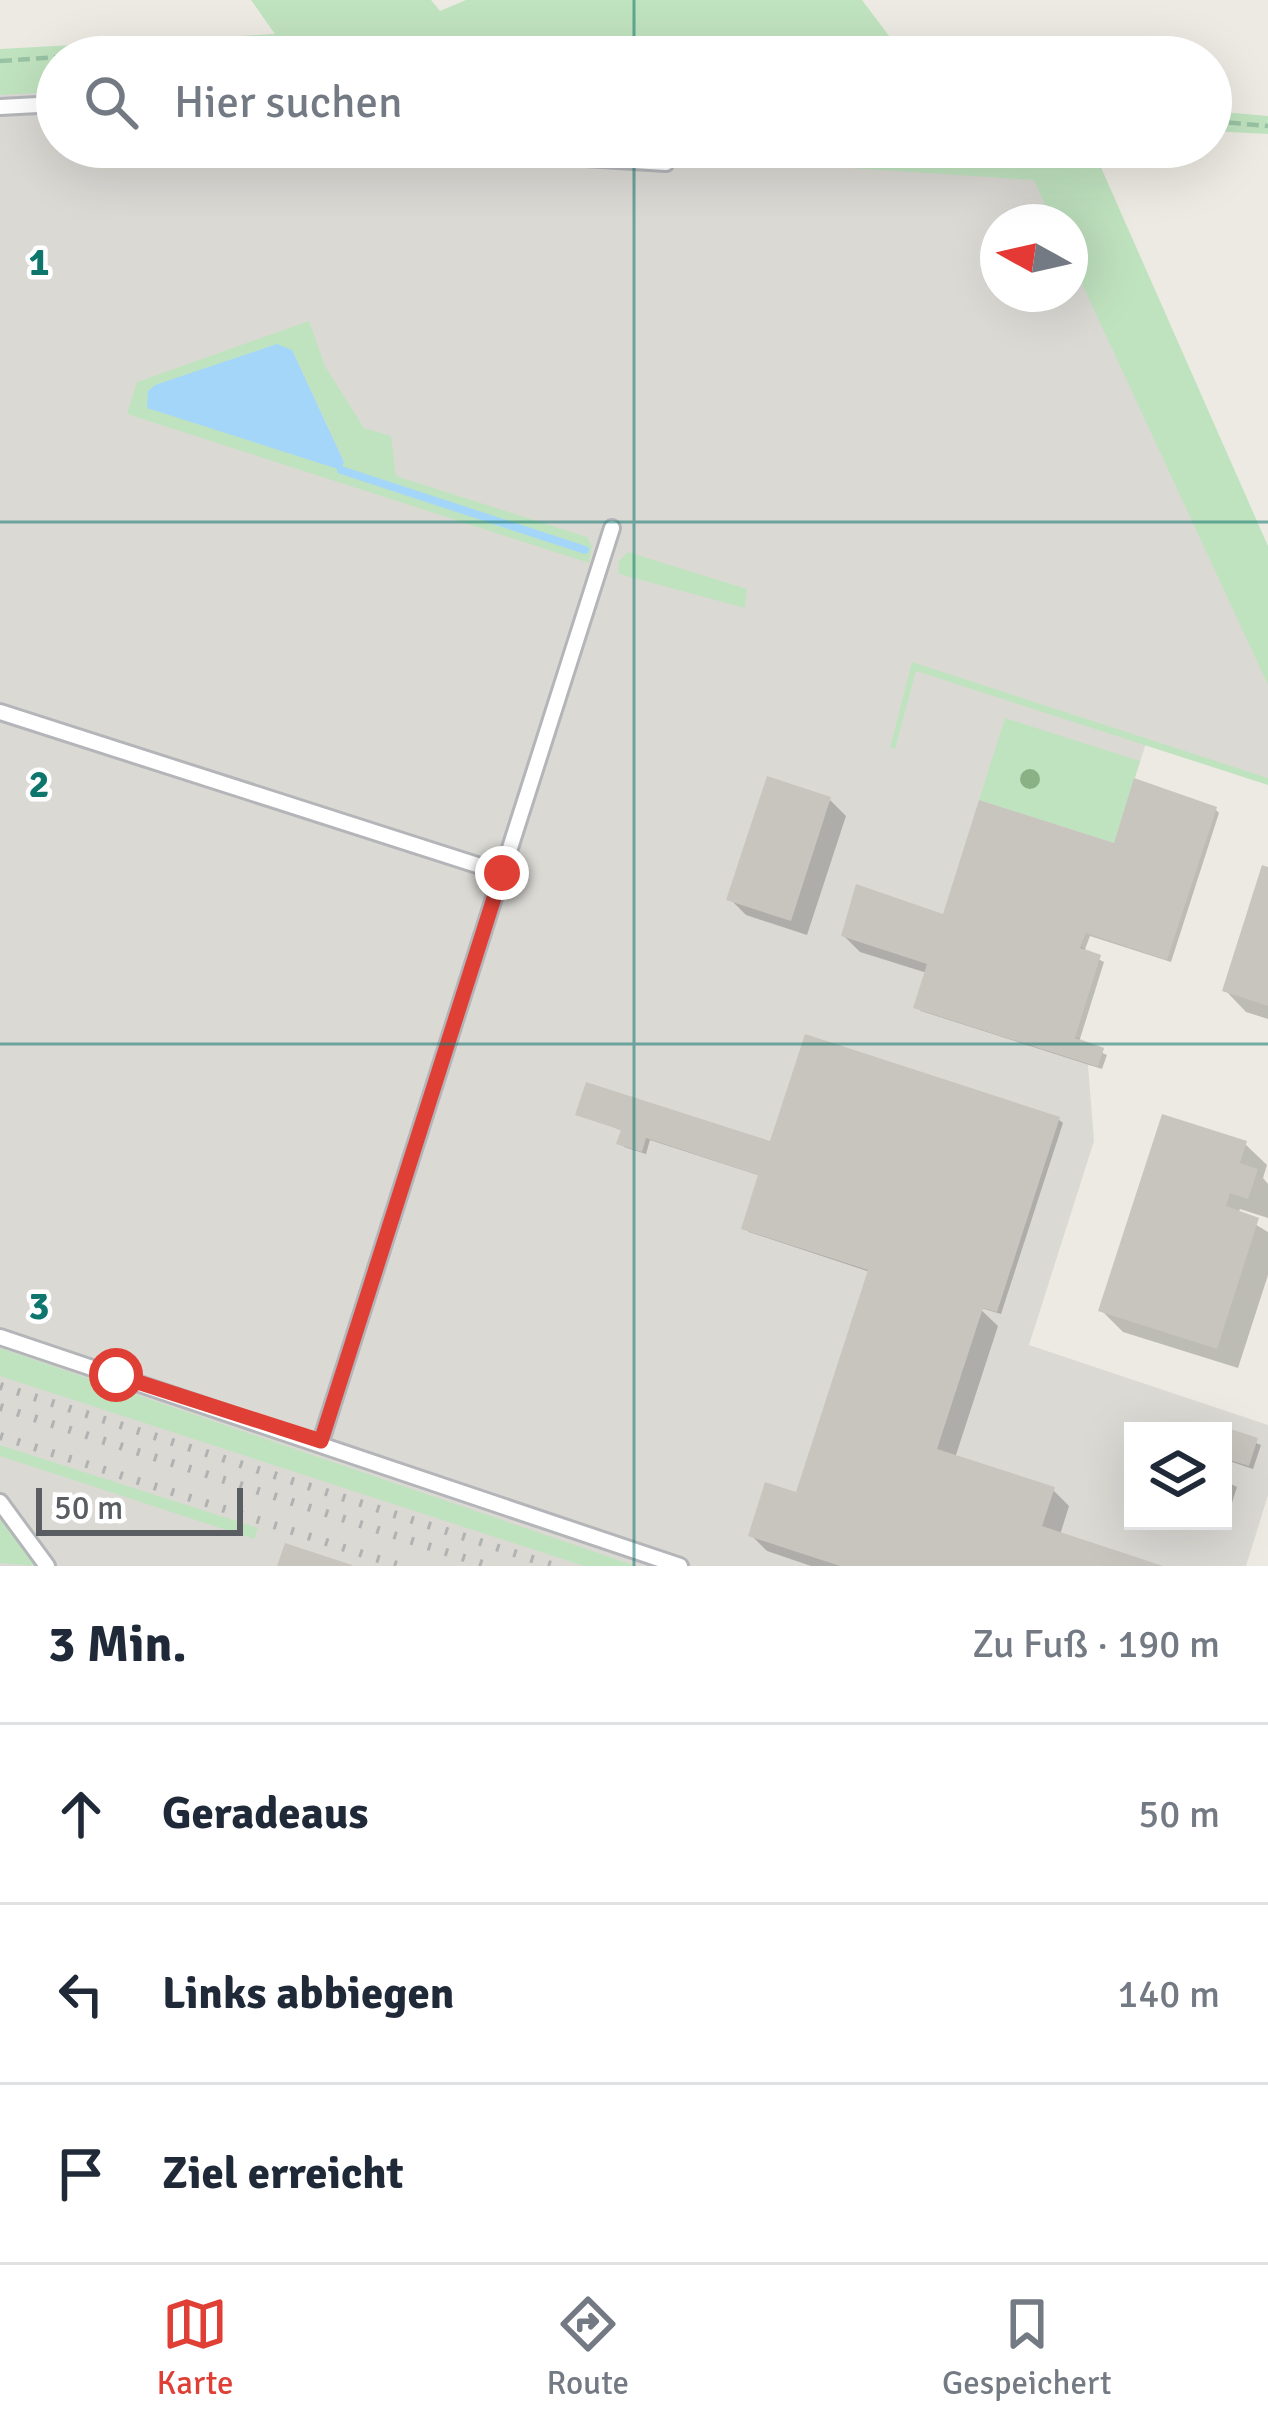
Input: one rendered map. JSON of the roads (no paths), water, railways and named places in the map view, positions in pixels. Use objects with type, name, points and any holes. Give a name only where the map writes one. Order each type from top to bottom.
[{"type":"lane","points":[[0,107],[36,105]]},
{"type":"lane","points":[[321,1441],[612,528]]},
{"type":"lane","points":[[0,712],[502,873]]},
{"type":"lane","points":[[0,1337],[321,1441],[680,1566]]},
{"type":"lane","points":[[0,1502],[47,1566]]},
{"type":"water","points":[[277,344],[292,350],[344,462],[341,470],[147,408],[148,391],[155,385]]},
{"type":"waterway","points":[[341,470],[585,550]]},
{"type":"railway","points":[[0,1386],[554,1566]]},
{"type":"railway","points":[[0,1407],[489,1566]]},
{"type":"railway","points":[[0,1436],[400,1566]]}]
